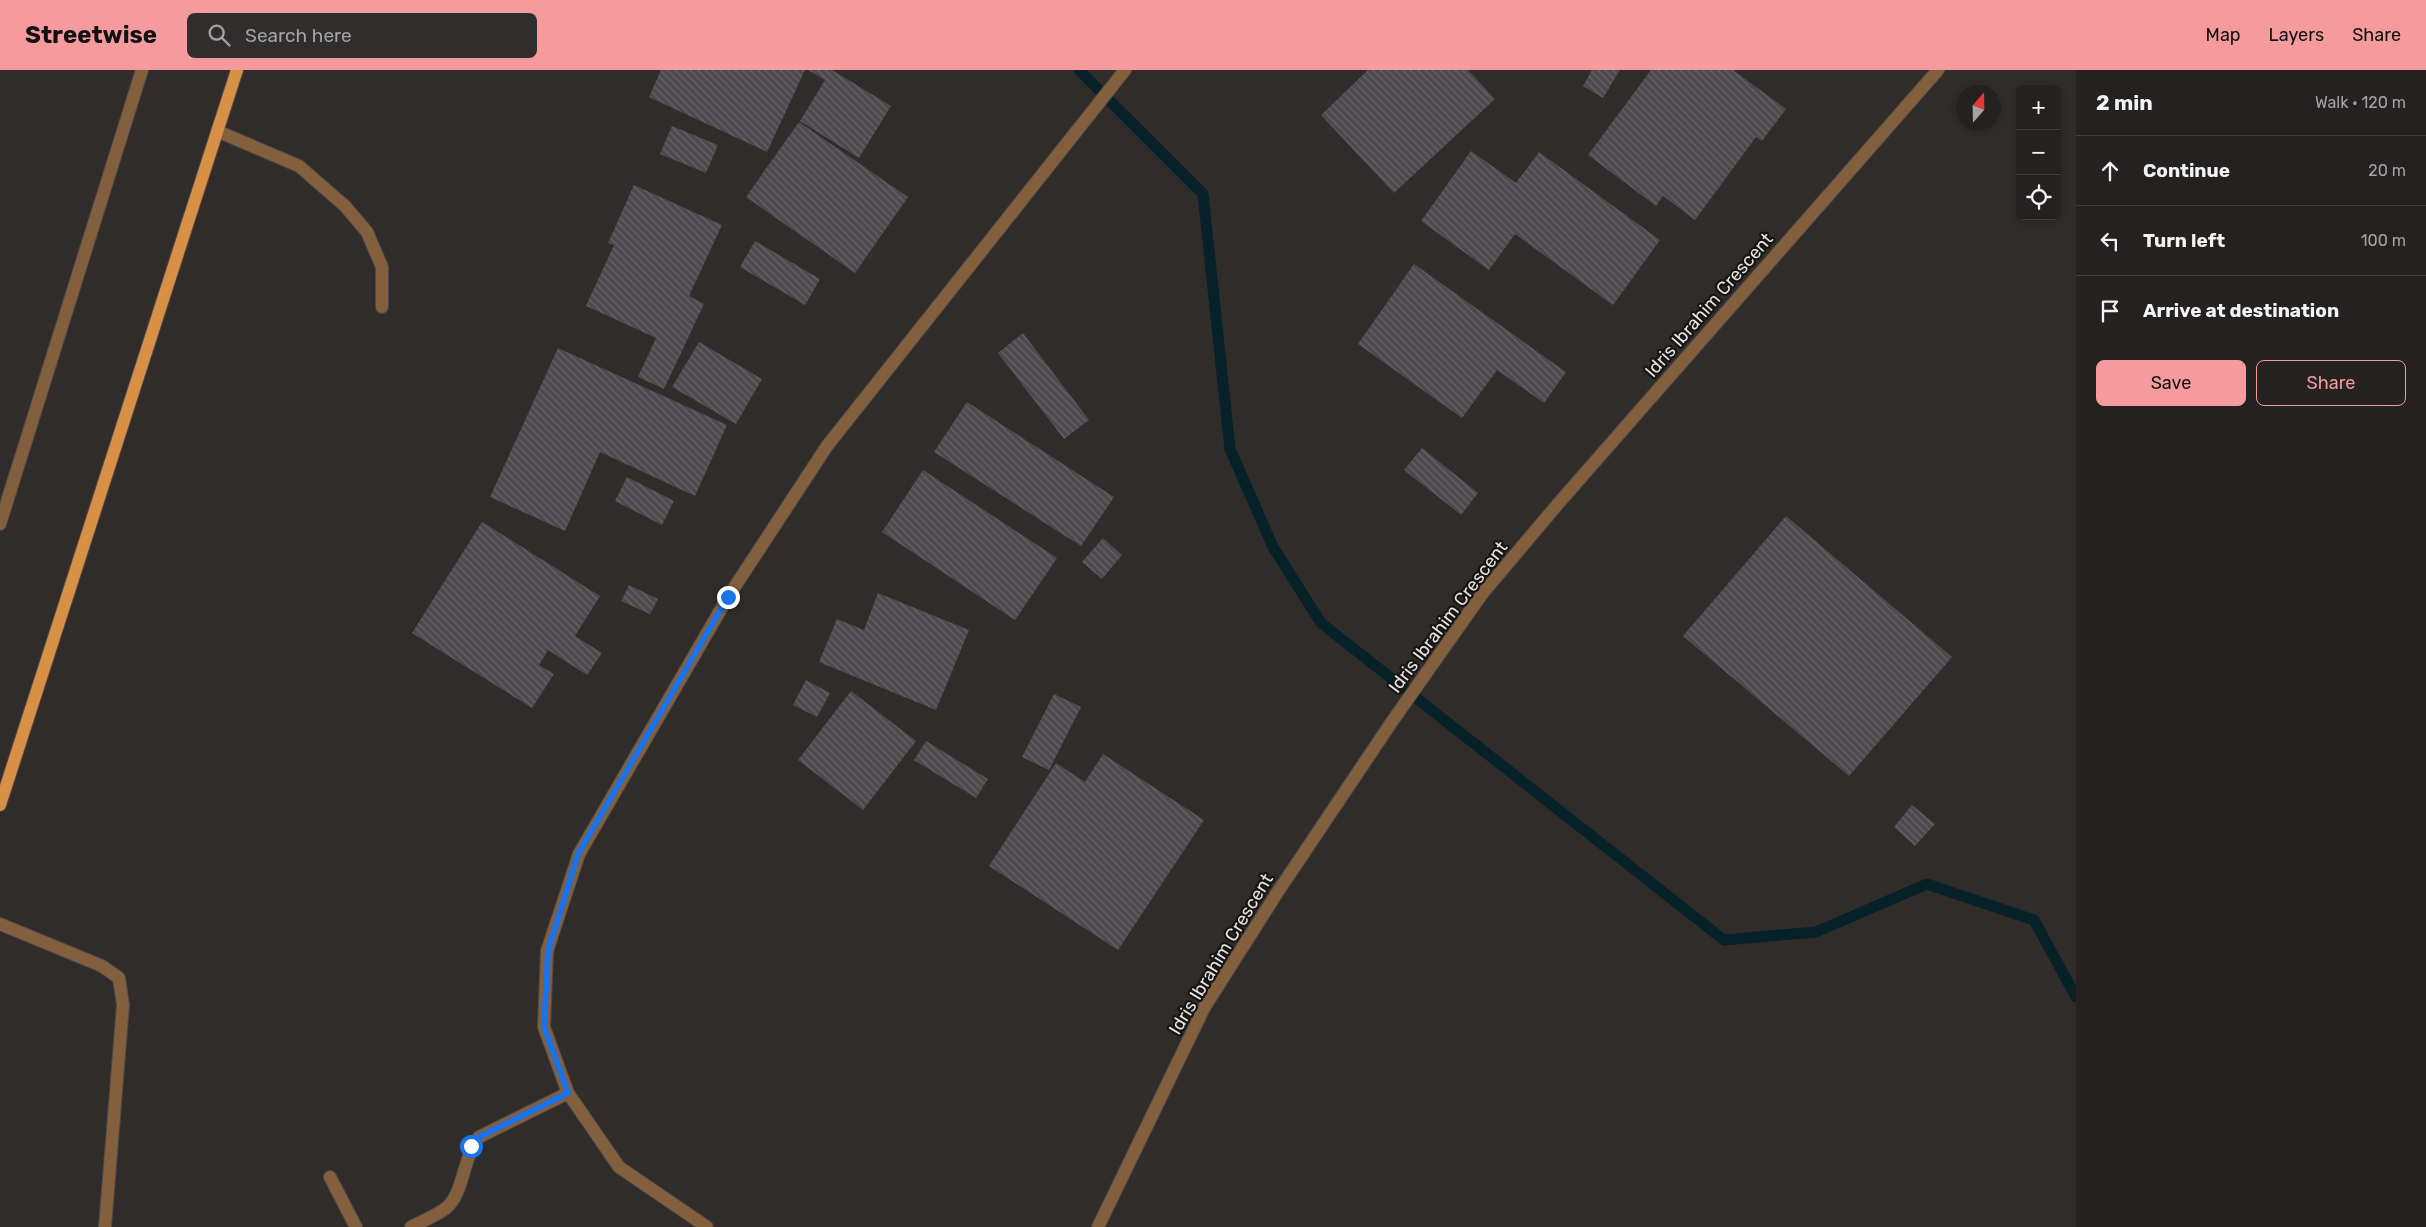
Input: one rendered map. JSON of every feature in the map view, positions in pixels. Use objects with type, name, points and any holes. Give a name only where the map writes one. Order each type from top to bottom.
[{"type":"main road","points":[[0,805],[237,70]]},
{"type":"street","points":[[0,524],[142,70]]},
{"type":"street","points":[[706,1227],[619,1167],[568,1093],[544,1027],[548,951],[578,854],[728,597],[827,446],[1125,70]]},
{"type":"street","name":"Idris Ibrahim Crescent","points":[[1098,1227],[1204,1008],[1277,894],[1391,723],[1482,594],[1563,497],[1938,70]]},
{"type":"street","points":[[217,131],[299,166],[345,206],[367,232],[382,267],[382,307]]},
{"type":"street","points":[[0,924],[102,966],[119,978],[123,1005],[106,1227]]},
{"type":"street","points":[[411,1227],[446,1207],[454,1197],[471,1146],[479,1137],[568,1093]]},
{"type":"street","points":[[330,1176],[356,1227]]},
{"type":"building","points":[[661,70],[805,70],[767,152],[649,97]]},
{"type":"building","points":[[808,70],[832,70],[891,106],[859,158],[800,121],[825,80]]},
{"type":"building","points":[[1368,70],[1468,70],[1495,99],[1394,193],[1321,115]]},
{"type":"building","points":[[1592,70],[1620,70],[1603,98],[1583,86]]},
{"type":"building","points":[[1651,70],[1733,70],[1786,109],[1762,141],[1756,137],[1695,220],[1663,196],[1656,206],[1588,155]]},
{"type":"building","points":[[799,122],[908,197],[855,273],[746,197]]},
{"type":"building","points":[[672,126],[718,145],[706,173],[660,154]]},
{"type":"building","points":[[1471,151],[1516,183],[1539,152],[1660,240],[1613,305],[1515,234],[1489,270],[1421,221]]},
{"type":"building","points":[[634,185],[722,225],[689,296],[704,304],[664,389],[638,377],[656,338],[586,306],[614,245],[608,243]]},
{"type":"building","points":[[755,241],[820,279],[805,305],[740,267]]},
{"type":"building","points":[[1414,264],[1566,372],[1544,403],[1497,370],[1462,418],[1358,344]]},
{"type":"building","points":[[1023,333],[1089,420],[1064,439],[998,353]]},
{"type":"building","points":[[699,342],[762,379],[736,424],[672,387]]},
{"type":"building","points":[[558,348],[727,425],[695,496],[600,452],[565,531],[490,497]]},
{"type":"building","points":[[967,402],[1114,497],[1081,546],[934,452]]},
{"type":"building","points":[[1422,448],[1478,493],[1461,515],[1404,470]]},
{"type":"building","points":[[923,470],[1057,558],[1015,620],[882,532]]},
{"type":"building","points":[[627,477],[674,501],[662,525],[615,501]]},
{"type":"building","points":[[1786,516],[1952,657],[1849,776],[1683,636]]},
{"type":"building","points":[[482,522],[600,596],[575,636],[602,653],[587,675],[548,650],[539,665],[554,674],[532,708],[412,633]]},
{"type":"building","points":[[1103,538],[1122,555],[1102,579],[1082,562]]},
{"type":"building","points":[[629,585],[658,599],[650,614],[621,601]]},
{"type":"building","points":[[878,593],[969,630],[936,710],[819,662],[837,619],[864,630]]},
{"type":"building","points":[[806,680],[830,693],[817,717],[793,705]]},
{"type":"building","points":[[851,691],[916,741],[863,810],[798,760]]},
{"type":"building","points":[[1054,694],[1081,707],[1049,770],[1022,757]]},
{"type":"building","points":[[926,741],[988,779],[976,798],[914,760]]},
{"type":"building","points":[[1103,754],[1204,820],[1118,950],[989,866],[1056,763],[1085,782]]},
{"type":"building","points":[[1912,805],[1935,824],[1915,846],[1894,827]]},
{"type":"waterway","points":[[1079,70],[1203,194],[1230,449],[1273,547],[1321,623],[1724,940],[1816,932],[1927,884],[2034,920],[2076,997]]},
{"type":"route","points":[[471,1146],[479,1137],[568,1093],[544,1027],[548,951],[578,854],[728,597]]}]
